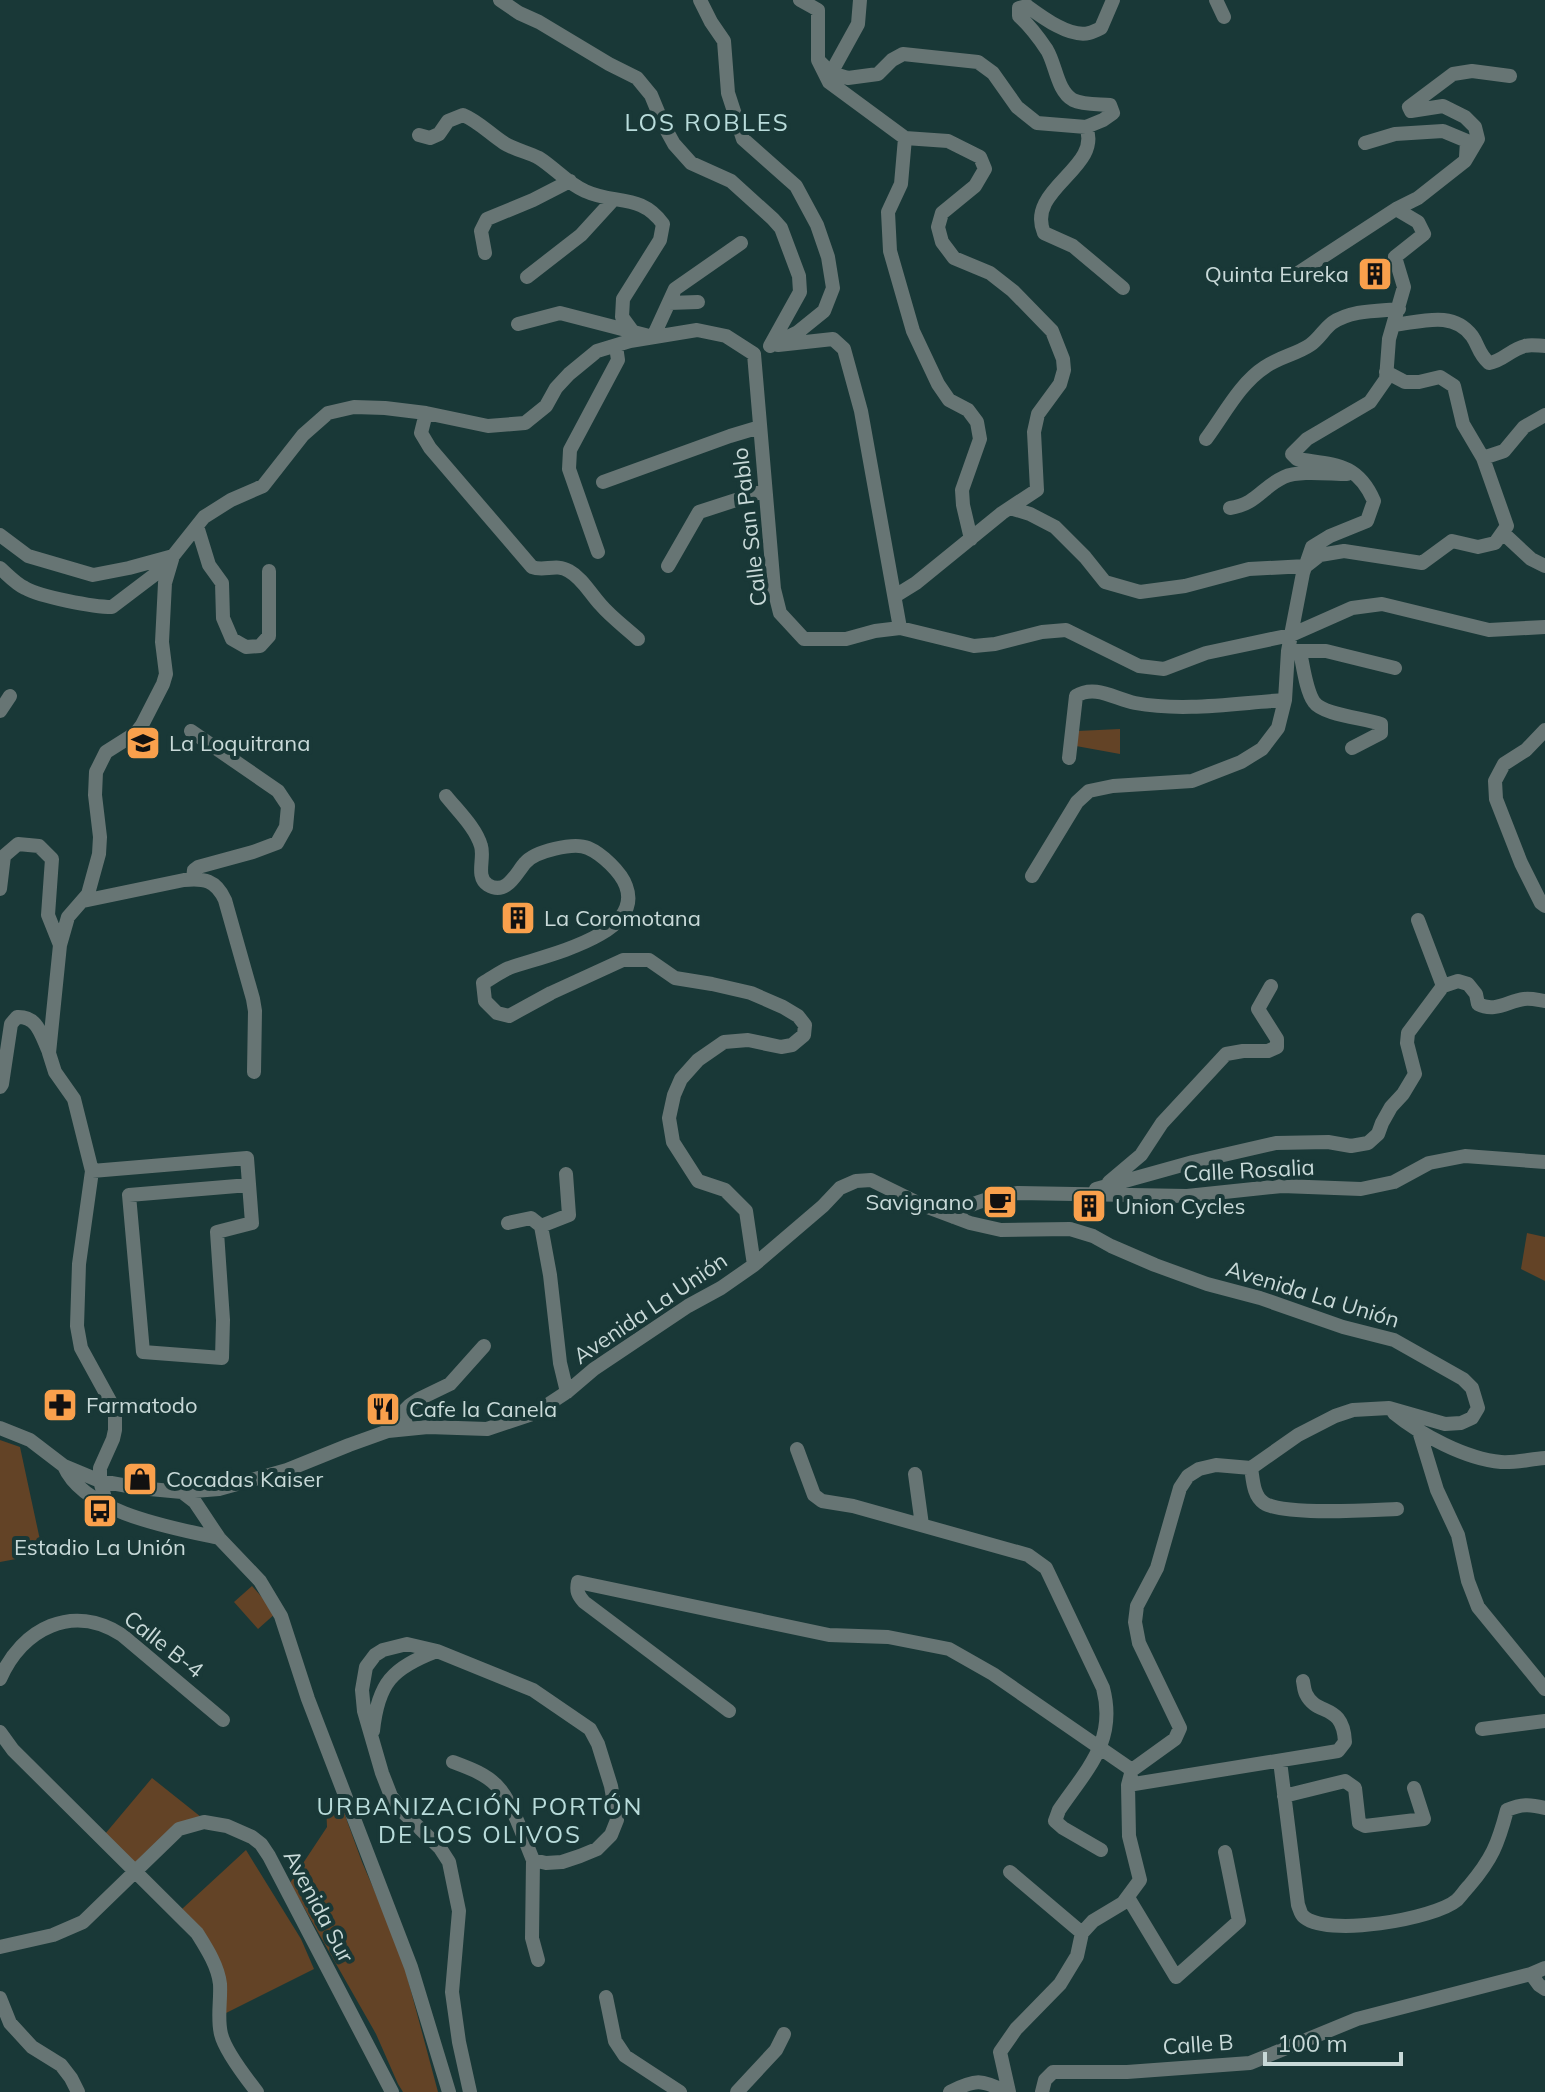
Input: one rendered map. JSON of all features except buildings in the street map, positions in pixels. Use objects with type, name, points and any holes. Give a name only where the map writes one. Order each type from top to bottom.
[{"type":"street","points":[[500,0],[637,78],[651,95],[674,144],[691,163],[731,181],[781,228],[799,276],[800,292],[770,346]]},
{"type":"street","points":[[0,568],[32,591],[112,607],[172,560],[204,517],[231,500],[263,486],[303,435],[328,413],[354,407],[426,413],[488,426],[525,423],[546,406],[569,374],[597,351],[697,330],[726,336],[754,354],[798,332],[824,311],[833,288],[828,257],[817,225],[796,186],[743,139],[728,93],[724,41],[700,0]]},
{"type":"street","points":[[800,0],[818,10],[818,60],[829,82],[905,138],[948,141],[980,157],[985,169],[975,186],[942,213],[938,227],[942,242],[954,258],[990,273],[1013,291],[1052,331],[1063,359],[1060,384],[1038,414],[1034,432],[1037,490],[895,596]]},
{"type":"street","points":[[831,73],[858,24],[860,0]]},
{"type":"street","points":[[818,60],[831,73],[848,78],[878,74],[903,54],[978,62],[993,73],[1017,107],[1037,123],[1086,127],[1113,113],[1110,105],[1072,100],[1062,88],[1049,53],[1019,16],[1019,8],[1027,6],[1065,30],[1086,35],[1101,28],[1113,0]]},
{"type":"street","points":[[1216,0],[1224,17]]},
{"type":"street","points":[[1298,273],[1418,198],[1465,161],[1478,139],[1475,127],[1465,117],[1443,106],[1411,111],[1409,107],[1453,74],[1472,71],[1510,76]]},
{"type":"street","points":[[419,135],[430,138],[439,134],[448,121],[463,115],[508,145],[537,157],[583,191],[613,200],[643,204],[654,212],[663,224],[660,240],[623,299],[622,317],[633,332]]},
{"type":"street","points":[[1086,127],[1090,137],[1087,152],[1046,201],[1040,223],[1044,233],[1073,246],[1123,288]]},
{"type":"street","points":[[1365,143],[1395,134],[1443,131],[1467,141],[1465,161]]},
{"type":"street","points":[[905,138],[901,184],[888,212],[890,251],[913,331],[938,384],[949,400],[968,410],[977,422],[980,439],[962,490],[971,539]]},
{"type":"street","points":[[485,253],[481,231],[487,219],[570,181]]},
{"type":"street","points":[[527,277],[581,235],[613,200]]},
{"type":"street","points":[[1352,748],[1381,733],[1381,724],[1322,709],[1312,700],[1291,635],[1312,547],[1367,521],[1374,501],[1367,486],[1347,467],[1297,459],[1292,454],[1307,439],[1370,402],[1386,379],[1389,339],[1404,287],[1395,257],[1424,234],[1418,222],[1396,209]]},
{"type":"street","points":[[653,337],[675,289],[741,243]]},
{"type":"street","points":[[669,303],[698,302]]},
{"type":"street","points":[[1206,439],[1239,394],[1267,365],[1311,345],[1331,324],[1343,317],[1399,309]]},
{"type":"street","points":[[518,324],[560,313],[653,337]]},
{"type":"street","points":[[1394,325],[1452,320],[1462,325],[1474,338],[1480,355],[1489,363],[1498,362],[1525,345],[1545,346]]},
{"type":"street","points":[[770,346],[833,339],[844,349],[861,411],[900,628]]},
{"type":"street","points":[[598,552],[569,469],[570,450],[618,360],[616,346]]},
{"type":"street","name":"Calle San Pablo","points":[[754,354],[774,589],[780,613],[804,639],[846,639],[900,628],[974,646],[1066,630],[1139,666],[1164,669],[1206,653],[1291,635],[1352,608],[1382,604],[1489,630],[1545,627]]},
{"type":"street","points":[[1010,508],[1055,527],[1105,582],[1140,592],[1185,586],[1249,569],[1306,566],[1320,555],[1344,551],[1422,563],[1452,541],[1478,547],[1495,543],[1507,526],[1483,458],[1463,424],[1454,386],[1440,377],[1405,382],[1386,372]]},
{"type":"street","points":[[426,413],[421,433],[430,448],[532,567],[568,569],[601,606],[638,639]]},
{"type":"street","points":[[1483,458],[1504,451],[1524,427],[1545,415]]},
{"type":"street","points":[[603,482],[760,427]]},
{"type":"street","points":[[1230,508],[1246,505],[1284,476],[1299,473],[1355,474]]},
{"type":"street","points":[[668,566],[699,512],[764,491]]},
{"type":"street","points":[[197,526],[209,565],[222,583],[223,618],[232,639],[246,647],[260,646],[269,636],[269,571]]},
{"type":"street","points":[[1503,533],[1531,559],[1545,566]]},
{"type":"street","points":[[0,535],[28,556],[93,575],[172,560]]},
{"type":"street","points":[[49,1053],[60,945],[68,917],[88,894],[99,854],[95,783],[100,761],[114,745],[136,733],[166,674],[162,642],[165,583],[172,560]]},
{"type":"street","points":[[1294,651],[1326,651],[1395,668]]},
{"type":"street","points":[[1032,876],[1077,802],[1089,791],[1113,786],[1192,781],[1241,762],[1262,749],[1278,728],[1294,651]]},
{"type":"street","points":[[1069,758],[1076,696],[1082,692],[1096,691],[1135,703],[1179,706],[1285,700]]},
{"type":"street","points":[[0,711],[10,696]]},
{"type":"street","points":[[1545,730],[1526,750],[1504,764],[1495,781],[1496,799],[1521,863],[1545,906]]},
{"type":"street","points":[[191,731],[278,791],[288,806],[286,827],[277,843],[198,867],[194,870],[193,879]]},
{"type":"street","points":[[446,796],[476,835],[482,848],[481,876],[487,885],[498,888],[511,883],[526,861],[542,852],[571,846],[588,848],[608,862],[623,878],[629,892],[627,912],[599,935],[562,952],[507,969],[483,983],[485,1001],[497,1013],[509,1016],[623,960],[649,960],[675,978],[751,993],[790,1011],[805,1025],[804,1035],[792,1045],[781,1047],[748,1040],[724,1042],[698,1060],[681,1079],[669,1118],[673,1142],[698,1181],[725,1190],[746,1211],[754,1265]]},
{"type":"street","points":[[0,889],[4,856],[18,844],[39,846],[52,859],[48,915],[60,945]]},
{"type":"street","points":[[83,901],[201,878],[209,880],[221,890],[253,999],[254,1072]]},
{"type":"street","points":[[1418,920],[1443,986]]},
{"type":"street","points":[[1085,1193],[1193,1162],[1276,1143],[1328,1142],[1351,1146],[1368,1143],[1378,1134],[1386,1115],[1415,1074],[1407,1043],[1408,1033],[1443,986],[1458,981],[1468,984],[1476,994],[1478,1004],[1485,1008],[1527,998],[1545,1001]]},
{"type":"street","points":[[1102,1187],[1141,1155],[1162,1123],[1226,1054],[1268,1051],[1277,1047],[1277,1039],[1258,1009],[1271,986]]},
{"type":"street","points":[[0,1087],[11,1024],[17,1017],[27,1016],[36,1022],[55,1072],[74,1099],[92,1171],[79,1264],[77,1326],[81,1348],[115,1410],[115,1430],[100,1468],[100,1481],[107,1505]]},
{"type":"street","name":"Calle Rosalia","points":[[954,1217],[959,1210],[997,1196],[1018,1193],[1187,1196],[1282,1186],[1361,1189],[1394,1182],[1429,1163],[1465,1156],[1545,1162]]},
{"type":"street","points":[[92,1171],[247,1158],[252,1223],[217,1232],[223,1320],[222,1358],[143,1352],[129,1195],[249,1185]]},
{"type":"street","points":[[541,1226],[569,1215],[566,1174]]},
{"type":"street","name":"Avenida La Unión","points":[[0,1428],[30,1440],[64,1466],[100,1481],[185,1494],[219,1489],[287,1470],[373,1436],[406,1428],[487,1429],[535,1413],[594,1369],[754,1265],[840,1188],[856,1181],[871,1180],[922,1205],[970,1223],[1001,1230],[1070,1229],[1207,1284],[1394,1340],[1463,1379],[1472,1388],[1478,1408],[1472,1418],[1461,1423],[1445,1424],[1389,1408],[1353,1410],[1298,1435],[1251,1468]]},
{"type":"street","points":[[508,1223],[531,1218],[541,1226],[560,1363],[567,1392]]},
{"type":"street","points":[[406,1428],[404,1411],[450,1384],[484,1346]]},
{"type":"street","points":[[1389,1408],[1440,1443],[1498,1462],[1545,1458]]},
{"type":"street","points":[[1419,1431],[1437,1490],[1458,1535],[1468,1581],[1478,1607],[1545,1689]]},
{"type":"street","points":[[797,1449],[814,1495],[822,1501],[853,1506],[1028,1555],[1046,1568],[1103,1688],[1107,1704],[1105,1735],[1100,1749],[1059,1810],[1055,1821],[1101,1850]]},
{"type":"street","points":[[1130,1778],[1175,1739],[1180,1728],[1139,1643],[1135,1622],[1137,1606],[1150,1584],[1180,1488],[1188,1476],[1199,1469],[1216,1465],[1251,1468],[1257,1496],[1265,1504],[1338,1512],[1397,1509]]},
{"type":"street","name":"Avenida La Unión","points":[[64,1466],[75,1484],[107,1505],[129,1514],[219,1538]]},
{"type":"street","points":[[915,1474],[922,1525]]},
{"type":"street","points":[[129,1514],[125,1509],[125,1498],[139,1488]]},
{"type":"street","points":[[204,1514],[207,1504],[219,1489]]},
{"type":"street","points":[[185,1494],[204,1514],[219,1538],[260,1581],[281,1616],[308,1699],[411,1967],[449,2092]]},
{"type":"street","points":[[176,1527],[184,1525],[192,1512],[185,1494]]},
{"type":"street","points":[[729,1711],[584,1602],[578,1596],[578,1582],[829,1635],[888,1637],[949,1649],[993,1674],[1100,1749],[1130,1778],[1129,1836],[1140,1880],[1129,1899],[1093,1921],[1082,1933],[1077,1956],[1060,1984],[1016,2029],[1000,2052],[1008,2092]]},
{"type":"street","name":"Calle B-4","points":[[0,1679],[9,1661],[28,1639],[53,1625],[82,1620],[111,1628],[122,1635],[223,1720]]},
{"type":"street","points":[[470,2092],[452,1992],[459,1911],[449,1862],[440,1848],[391,1796],[364,1711],[362,1690],[371,1661],[383,1650],[407,1644],[437,1651],[533,1690],[590,1729],[611,1786],[617,1820],[611,1835],[597,1849],[562,1862],[533,1860]]},
{"type":"street","points":[[372,1742],[375,1711],[384,1688],[409,1662],[437,1651]]},
{"type":"street","points":[[371,1661],[387,1655],[394,1664],[392,1677]]},
{"type":"street","points":[[371,1661],[374,1676],[380,1680],[392,1677]]},
{"type":"street","points":[[1130,1778],[1280,1761],[1338,1751],[1345,1742],[1344,1727],[1339,1718],[1306,1696],[1303,1681]]},
{"type":"street","points":[[1482,1729],[1545,1721]]},
{"type":"street","points":[[0,1732],[13,1750],[197,1933],[220,1982],[221,2036],[257,2092]]},
{"type":"street","points":[[1280,1761],[1298,1905],[1302,1916],[1314,1922],[1351,1926],[1422,1916],[1455,1902],[1485,1867],[1499,1843],[1507,1810],[1521,1804],[1545,1808]]},
{"type":"street","points":[[453,1762],[478,1772],[496,1784],[505,1795],[533,1860],[532,1938],[538,1960]]},
{"type":"street","points":[[1284,1796],[1345,1781],[1355,1788],[1359,1823],[1365,1826],[1424,1819],[1414,1788]]},
{"type":"street","name":"Avenida Sur","points":[[0,1947],[53,1935],[95,1912],[179,1829],[204,1822],[227,1826],[261,1844],[392,2092]]},
{"type":"street","points":[[1129,1899],[1176,1977],[1239,1921],[1225,1852]]},
{"type":"street","points":[[1010,1872],[1082,1933]]},
{"type":"street","points":[[1538,1971],[1539,1985],[1545,1989]]},
{"type":"street","name":"Calle B","points":[[1042,2092],[1045,2080],[1053,2072],[1127,2072],[1250,2063],[1357,2019],[1538,1971]]},
{"type":"street","points":[[606,1997],[615,2041],[625,2056],[680,2092]]},
{"type":"street","points":[[0,1998],[10,2023],[32,2047],[61,2065],[78,2092]]},
{"type":"street","points":[[737,2092],[776,2050],[784,2034]]},
{"type":"street","points":[[950,2092],[971,2083],[987,2082],[1008,2092]]},
{"type":"shaded area","points":[[1120,729],[1120,754],[1076,746],[1077,731]]},
{"type":"shaded area","points":[[1527,1233],[1545,1237],[1545,1281],[1521,1269]]},
{"type":"shaded area","points":[[0,1440],[20,1447],[43,1554],[0,1562]]},
{"type":"shaded area","points":[[252,1586],[276,1613],[258,1629],[234,1602]]},
{"type":"shaded area","points":[[152,1778],[201,1817],[135,1866],[105,1834]]},
{"type":"shaded area","points":[[338,1796],[400,1950],[438,2092],[403,2092],[376,2034],[290,1883],[327,1827],[326,1803]]},
{"type":"shaded area","points":[[246,1850],[301,1939],[314,1969],[226,2013],[226,1981],[182,1909]]},
{"type":"place","name":"Quinta Eureka","points":[[1375,274]]},
{"type":"place","name":"La Loquitrana","points":[[143,743]]},
{"type":"place","name":"La Coromotana","points":[[518,918]]},
{"type":"place","name":"Savignano","points":[[1000,1202]]},
{"type":"place","name":"Union Cycles","points":[[1089,1206]]},
{"type":"place","name":"Farmatodo","points":[[60,1405]]},
{"type":"place","name":"Cafe la Canela","points":[[383,1409]]},
{"type":"place","name":"Cocadas Kaiser","points":[[140,1479]]},
{"type":"place","name":"Estadio La Unión","points":[[100,1511]]},
{"type":"district","name":"LOS ROBLES","points":[[707,123]]},
{"type":"district","name":"URBANIZACIÓN PORTÓN DE LOS OLIVOS","points":[[480,1821]]}]
